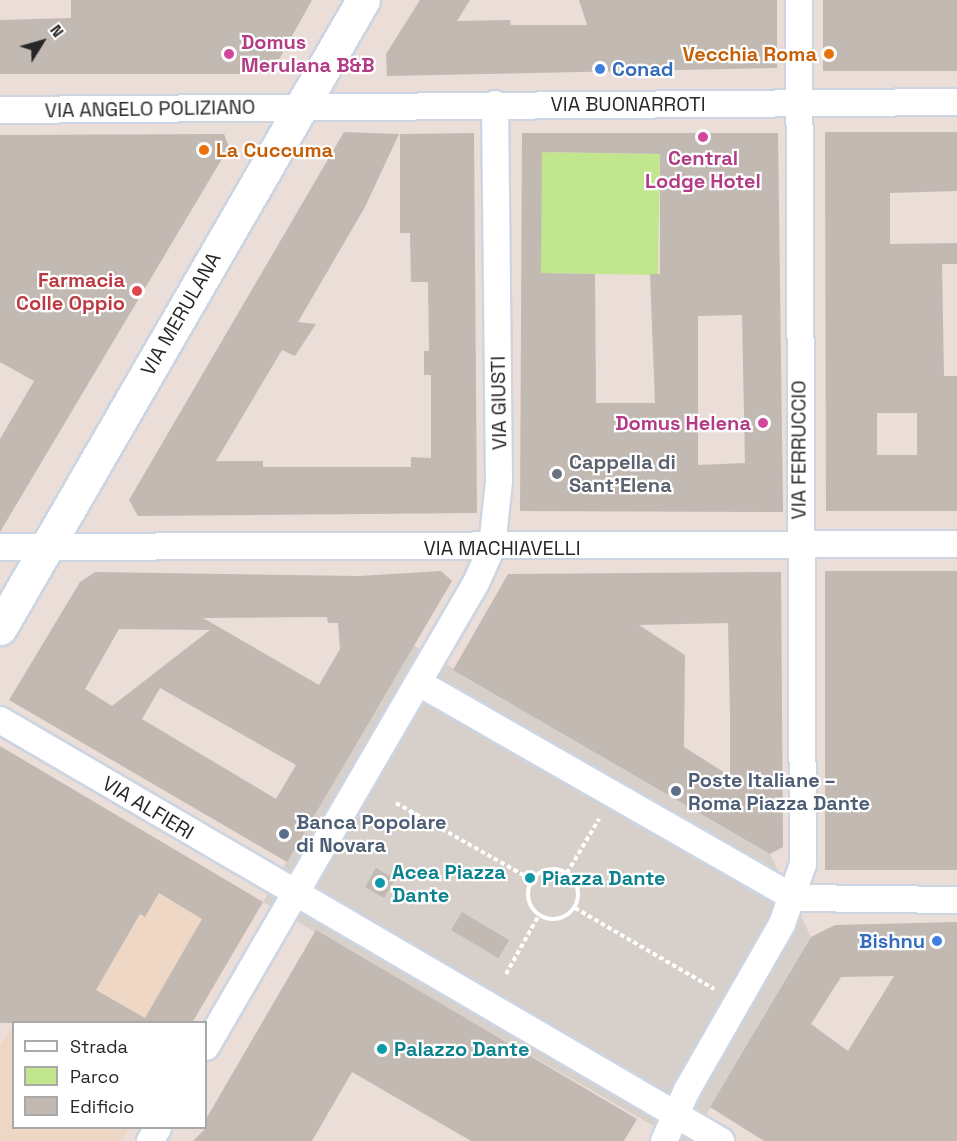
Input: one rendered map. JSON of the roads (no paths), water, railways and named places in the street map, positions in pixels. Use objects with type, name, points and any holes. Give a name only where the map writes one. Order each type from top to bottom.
[{"type":"main road","name":"VIA MERULANA","points":[[0,628],[363,0]]},
{"type":"street","name":"VIA FERRUCCIO","points":[[794,898],[804,864],[799,547],[800,0]]},
{"type":"street","name":"VIA BUONARROTI","points":[[300,107],[957,102]]},
{"type":"street","name":"VIA GIUSTI","points":[[419,682],[492,547],[499,481],[495,104]]},
{"type":"street","name":"VIA ANGELO POLIZIANO","points":[[0,110],[300,107]]},
{"type":"street","name":"VIA MACHIAVELLI","points":[[0,547],[799,547],[957,544]]},
{"type":"street","points":[[207,1045],[419,682],[794,898],[957,900]]},
{"type":"street","name":"VIA ALFIERI","points":[[0,720],[296,894]]},
{"type":"street","points":[[296,894],[721,1141]]},
{"type":"street","points":[[664,1141],[676,1114],[794,898]]},
{"type":"place","name":"Domus Merulana B&B","points":[[229,54]]},
{"type":"place","name":"Vecchia Roma","points":[[829,54]]},
{"type":"place","name":"Conad","points":[[600,69]]},
{"type":"place","name":"Central Lodge Hotel","points":[[703,137]]},
{"type":"place","name":"La Cuccuma","points":[[204,150]]},
{"type":"place","name":"Farmacia Colle Oppio","points":[[137,291]]},
{"type":"place","name":"Domus Helena","points":[[763,423]]},
{"type":"place","name":"Cappella di Sant'Elena","points":[[557,474]]},
{"type":"place","name":"Poste Italiane – Roma Piazza Dante","points":[[676,791]]},
{"type":"place","name":"Banca Popolare di Novara","points":[[284,834]]},
{"type":"place","name":"Piazza Dante","points":[[530,878]]},
{"type":"place","name":"Acea Piazza Dante","points":[[380,883]]},
{"type":"place","name":"Bishnu","points":[[937,941]]},
{"type":"place","name":"Palazzo Dante","points":[[382,1049]]}]
